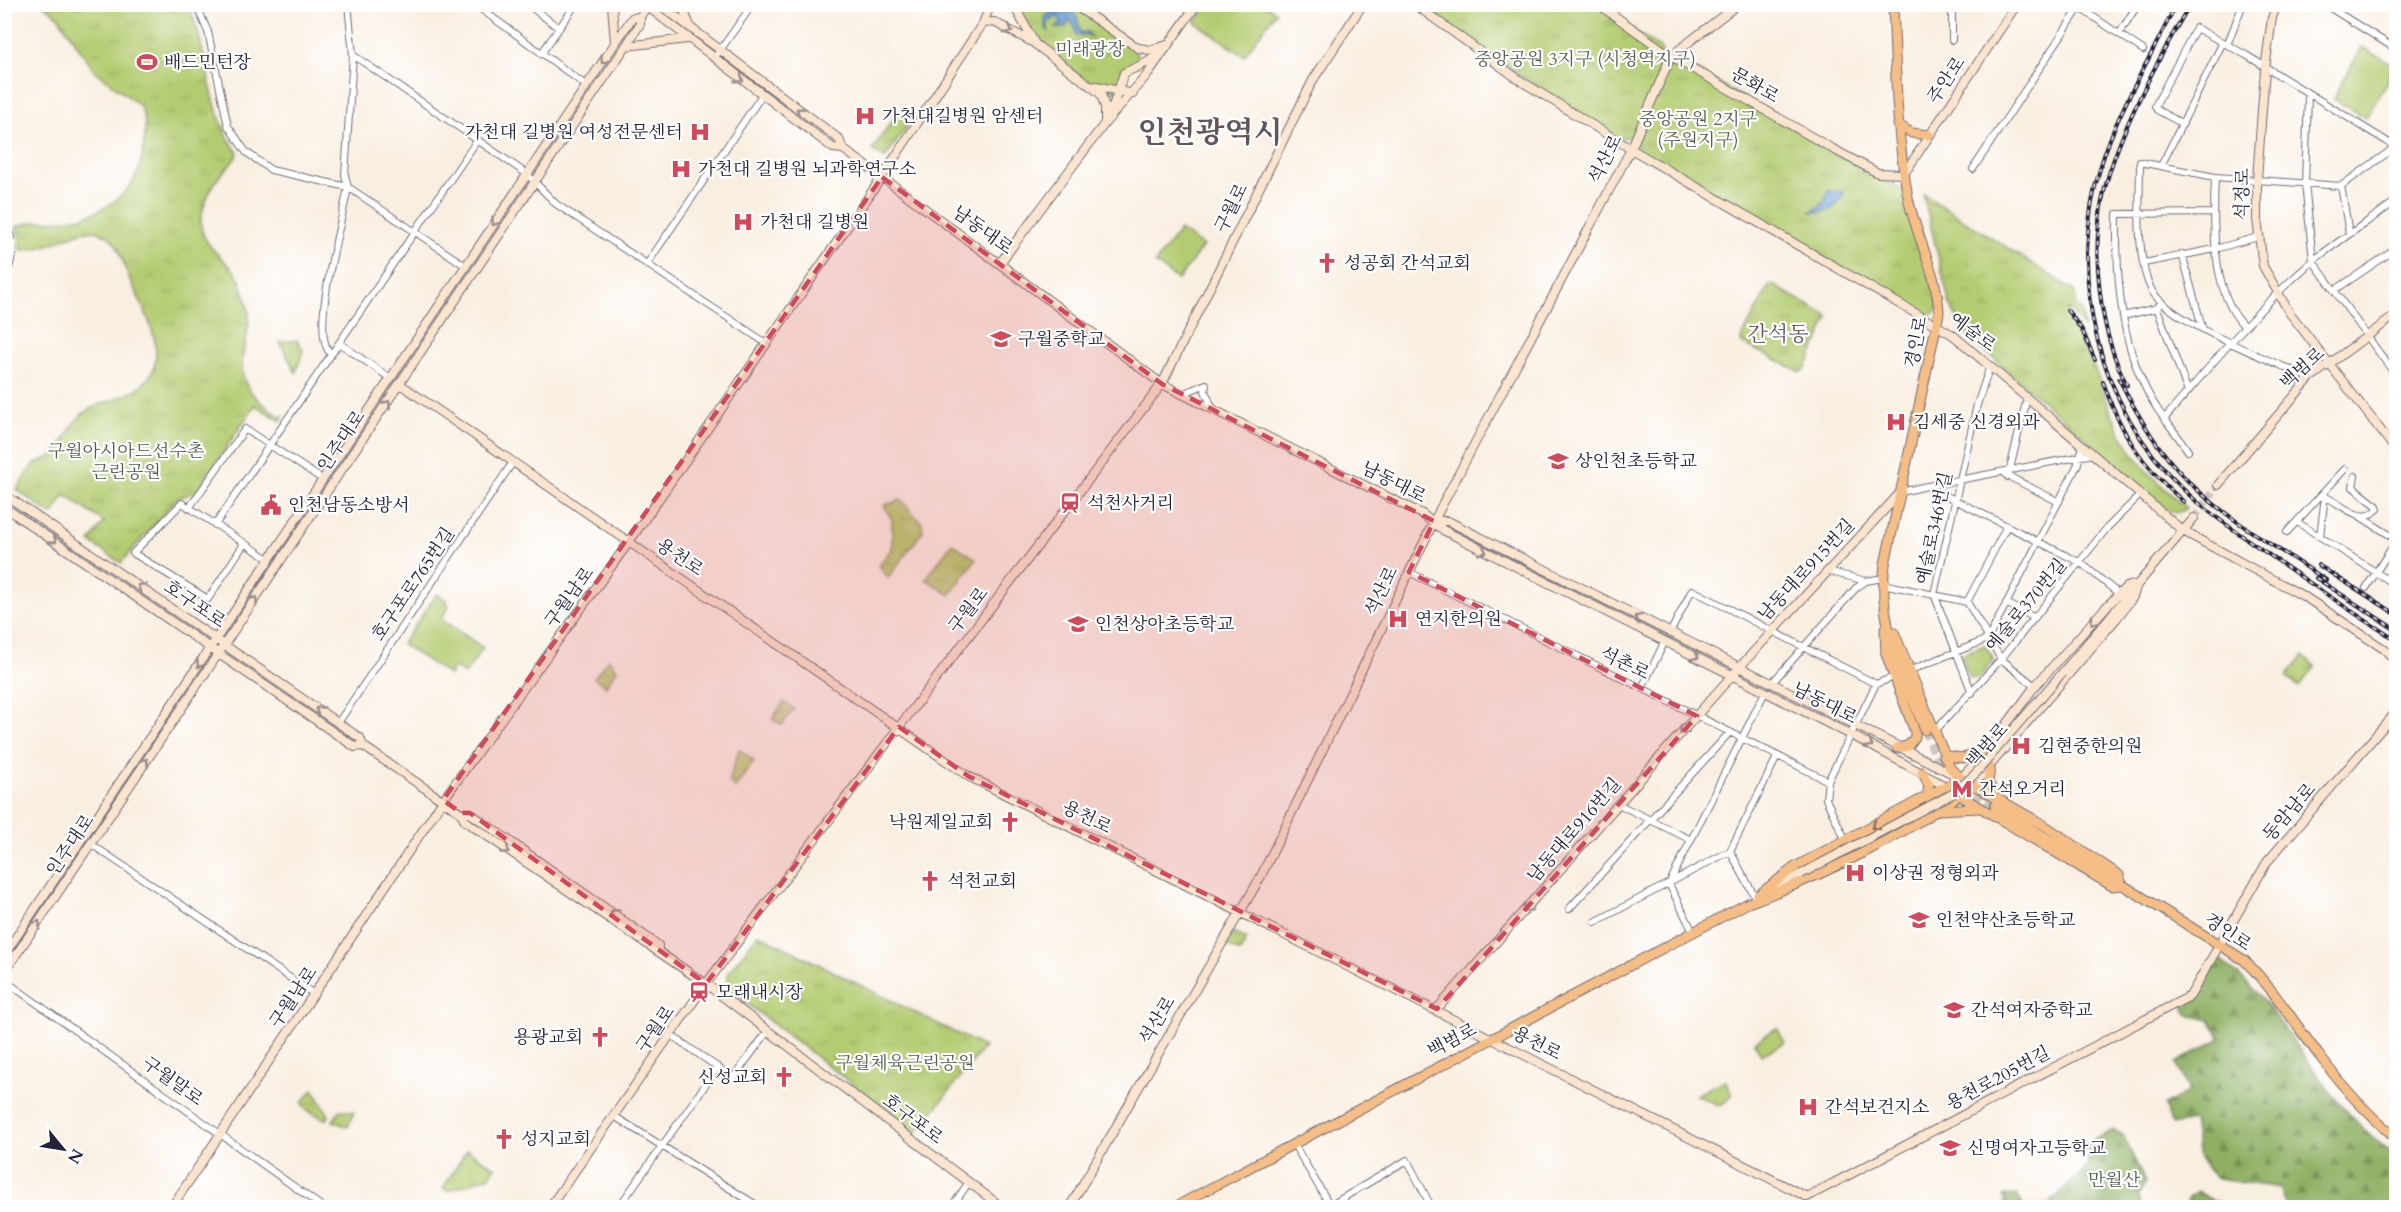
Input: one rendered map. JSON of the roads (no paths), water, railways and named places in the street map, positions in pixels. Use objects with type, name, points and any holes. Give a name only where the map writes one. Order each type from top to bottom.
[{"type":"main road","points":[[612,4],[615,44]]},
{"type":"main road","name":"남동대로","points":[[658,4],[690,35]]},
{"type":"main road","points":[[626,46],[690,35],[681,4]]},
{"type":"main road","name":"구월남로","points":[[171,1208],[443,800],[629,542],[882,177],[983,23],[991,4]]},
{"type":"main road","points":[[1073,4],[1132,45],[1144,50],[1167,45]]},
{"type":"main road","points":[[1000,263],[1105,123],[1133,94],[1197,4]]},
{"type":"main road","name":"구월로","points":[[549,1208],[706,984],[899,727],[1162,384],[1313,80],[1364,4]]},
{"type":"main road","name":"예술로","points":[[1414,4],[1521,81],[1630,148],[1937,325],[1990,366],[2183,531],[2305,597],[2384,649],[2397,661]]},
{"type":"main road","name":"문화로","points":[[1598,4],[1671,56],[1878,173],[1904,174]]},
{"type":"main road","name":"석산로","points":[[1069,1208],[1260,878],[1434,521],[1523,346],[1552,298],[1630,148],[1671,56],[1738,4]]},
{"type":"main road","name":"경인로","points":[[1893,4],[1898,125],[1904,174],[1909,201],[1938,304],[1937,325],[1883,581],[1886,654],[1914,732]]},
{"type":"main road","name":"주안로","points":[[1904,174],[2017,4]]},
{"type":"main road","name":"석정로","points":[[2277,4],[2272,18],[2265,69],[2257,179],[2258,237],[2263,266],[2294,319],[2397,450]]},
{"type":"main road","name":"인주대로","points":[[4,955],[400,384],[626,46],[640,24],[640,16],[646,5]]},
{"type":"main road","name":"남동대로","points":[[646,5],[839,140],[843,149]]},
{"type":"main road","points":[[1016,8],[1035,44]]},
{"type":"main road","name":"인주대로","points":[[221,642],[269,559],[322,479],[632,18],[640,16]]},
{"type":"main road","points":[[983,23],[994,21],[1035,44],[1093,85],[1104,98],[1105,123]]},
{"type":"main road","points":[[1132,45],[1147,75]]},
{"type":"main road","points":[[1105,123],[1124,73],[1143,64],[1167,45]]},
{"type":"main road","name":"남동대로","points":[[716,55],[762,95],[833,148],[843,149],[1162,384],[1434,521],[1448,521],[1736,671],[1765,692],[1852,730],[1960,795],[1974,809],[1990,815],[2112,886],[2122,885]]},
{"type":"main road","points":[[1093,85],[1133,94]]},
{"type":"main road","points":[[1898,125],[1912,133],[1929,135]]},
{"type":"main road","name":"백범로","points":[[2218,485],[2310,378],[2397,315]]},
{"type":"main road","name":"용천로","points":[[400,384],[968,776],[1807,1197]]},
{"type":"main road","name":"남동대로915번길","points":[[1736,671],[1901,492]]},
{"type":"main road","name":"호구포로","points":[[4,494],[360,738],[363,746],[461,813],[465,821],[706,984],[1003,1208]]},
{"type":"main road","name":"호구포로","points":[[4,507],[355,747],[363,746]]},
{"type":"main road","name":"백범로","points":[[1173,1208],[1954,793],[1976,773],[2194,518]]},
{"type":"main road","name":"백범로","points":[[1751,900],[1796,867],[1961,778],[1988,750],[2036,686],[2119,594],[2126,587],[2137,584]]},
{"type":"main road","name":"백범로","points":[[1751,900],[1804,883],[1938,810],[1974,784],[2128,604],[2137,584]]},
{"type":"main road","name":"경인로","points":[[1885,615],[1911,670],[1930,730]]},
{"type":"main road","name":"경인로","points":[[1885,615],[1898,662],[1950,768],[1961,778],[1974,784],[2122,885],[2244,960],[2270,987],[2352,1096],[2372,1118],[2397,1138]]},
{"type":"main road","name":"인주대로","points":[[4,973],[91,844],[215,650]]},
{"type":"main road","points":[[1736,671],[1771,684],[1852,730],[1961,778]]},
{"type":"main road","name":"남동대로916번길","points":[[1437,1010],[1736,671]]},
{"type":"main road","name":"동암남로","points":[[2110,1039],[2190,996],[2267,862],[2397,712]]},
{"type":"main road","points":[[1897,748],[1912,742],[1914,732],[1918,735],[1927,734],[1930,730]]},
{"type":"main road","points":[[1944,756],[1964,758],[1988,750]]},
{"type":"main road","points":[[1990,768],[1988,782],[1996,800],[1989,805],[1990,815]]},
{"type":"main road","points":[[1922,772],[1929,785],[1927,798]]},
{"type":"main road","points":[[1938,810],[1974,809]]},
{"type":"main road","name":"용천로205번길","points":[[1807,1197],[2110,1039]]},
{"type":"street","points":[[196,4],[208,32],[228,126],[244,151],[271,170],[348,187],[466,266]]},
{"type":"street","points":[[331,354],[323,345],[323,326],[328,287],[348,187],[345,175],[353,55],[348,4]]},
{"type":"street","points":[[474,4],[587,86]]},
{"type":"street","points":[[526,4],[559,28]]},
{"type":"street","points":[[541,54],[576,4]]},
{"type":"street","points":[[716,55],[753,4]]},
{"type":"street","points":[[1949,4],[1952,12],[1952,40]]},
{"type":"street","points":[[1952,12],[1957,4]]},
{"type":"street","points":[[2119,34],[2138,4]]},
{"type":"street","points":[[2161,166],[2225,44],[2243,4]]},
{"type":"street","points":[[2324,4],[2397,49]]},
{"type":"street","points":[[1973,169],[2078,6],[2144,50]]},
{"type":"street","points":[[2183,124],[2157,110],[2155,106],[2196,28],[2395,147]]},
{"type":"street","points":[[353,55],[527,174],[533,183],[556,204],[766,343]]},
{"type":"street","points":[[647,264],[762,95]]},
{"type":"street","points":[[2308,95],[2305,183],[2313,261],[2396,373]]},
{"type":"street","points":[[2188,392],[2144,263],[2140,214],[2140,162],[2216,177],[2341,186],[2395,147],[2397,135]]},
{"type":"street","points":[[215,525],[478,139]]},
{"type":"street","points":[[2216,177],[2213,213],[2215,249],[2226,290],[2244,326]]},
{"type":"street","points":[[2341,186],[2349,233]]},
{"type":"street","points":[[2166,418],[2244,326],[2313,261],[2349,233],[2395,204]]},
{"type":"street","points":[[2188,451],[2159,410],[2131,349],[2123,316],[2117,268],[2117,214],[2213,213]]},
{"type":"street","points":[[4,222],[11,232],[13,249],[4,279]]},
{"type":"street","points":[[2144,263],[2215,249],[2258,237]]},
{"type":"street","points":[[2335,290],[2397,249]]},
{"type":"street","points":[[2182,254],[2202,327]]},
{"type":"street","points":[[2123,316],[2159,305],[2230,342],[2310,378]]},
{"type":"street","points":[[339,343],[390,378]]},
{"type":"street","name":"예술로346번길","points":[[1972,693],[1935,596],[1980,396],[1990,366]]},
{"type":"street","points":[[1182,394],[1206,384],[1205,391],[1214,410]]},
{"type":"street","points":[[2009,474],[2026,398]]},
{"type":"street","points":[[189,508],[245,429],[322,479]]},
{"type":"street","points":[[1911,670],[1988,639],[2059,502],[2083,446]]},
{"type":"street","points":[[2009,474],[2092,454]]},
{"type":"street","name":"호구포로765번길","points":[[338,723],[513,462]]},
{"type":"street","points":[[2287,532],[2324,495],[2345,469]]},
{"type":"street","points":[[1901,492],[2000,472],[2009,474],[2059,502]]},
{"type":"street","points":[[2355,476],[2353,488],[2373,501],[2378,509],[2371,516],[2361,517]]},
{"type":"street","points":[[1927,486],[2081,563],[2119,594]]},
{"type":"street","name":"예술로370번길","points":[[1930,730],[1972,693],[2033,617],[2081,563],[2107,528],[2140,495]]},
{"type":"street","points":[[2324,495],[2397,540],[2366,588]]},
{"type":"street","points":[[2320,536],[2324,495]]},
{"type":"street","points":[[244,544],[208,598],[133,554],[178,504],[189,508],[269,559]]},
{"type":"street","points":[[2297,522],[2397,585]]},
{"type":"street","points":[[1966,602],[2007,526]]},
{"type":"street","points":[[1827,571],[1866,581],[1883,581],[1966,602],[2001,659],[2036,686]]},
{"type":"street","name":"석촌로","points":[[1409,572],[1828,781]]},
{"type":"street","points":[[1771,684],[1856,588],[1866,581]]},
{"type":"street","points":[[1642,688],[1692,590],[1876,684]]},
{"type":"street","points":[[2006,603],[2033,617]]},
{"type":"street","points":[[1846,840],[1826,799],[1828,781],[1876,684],[1894,677]]},
{"type":"street","points":[[1669,884],[1765,692]]},
{"type":"street","points":[[1569,909],[1730,732]]},
{"type":"street","points":[[1595,922],[1730,851],[1777,757]]},
{"type":"street","points":[[1618,804],[1691,840]]},
{"type":"street","points":[[91,844],[315,994]]},
{"type":"street","points":[[1730,851],[1751,900]]},
{"type":"street","points":[[1669,884],[1693,932]]},
{"type":"street","name":"구월말로","points":[[4,980],[324,1208]]},
{"type":"street","points":[[671,1035],[733,1078],[768,1031]]},
{"type":"street","points":[[618,1208],[718,1068]]},
{"type":"street","points":[[614,1116],[760,1208]]},
{"type":"street","points":[[1293,1143],[1329,1207],[1407,1160],[1432,1208]]},
{"type":"street","points":[[951,1208],[969,1182]]},
{"type":"water","points":[[1054,10],[1066,14],[1072,12],[1077,17],[1080,32],[1088,32],[1091,37],[1087,34],[1076,36],[1074,24],[1069,20],[1065,28],[1056,28],[1062,23],[1057,16],[1047,24],[1049,32],[1045,26],[1045,17]]},
{"type":"water","points":[[1828,191],[1844,192],[1839,202],[1832,208],[1822,212],[1811,212],[1823,204]]},
{"type":"tunnel","points":[[2194,518],[2218,485]]},
{"type":"tunnel","points":[[1925,730],[1934,751],[1949,772]]},
{"type":"tunnel","points":[[1964,785],[1995,806]]},
{"type":"railway","points":[[2176,4],[2116,124],[2101,165],[2091,208],[2087,251],[2089,295],[2097,338],[2110,379],[2129,419],[2153,455],[2182,488],[2202,506],[2268,554],[2396,640]]},
{"type":"railway","points":[[2127,385],[2110,341],[2100,291],[2098,265],[2100,215],[2110,169],[2129,121],[2190,4]]},
{"type":"railway","points":[[2067,310],[2082,330],[2095,360]]},
{"type":"railway","points":[[2119,379],[2149,433],[2188,481],[2254,534],[2326,580]]},
{"type":"railway","points":[[2103,382],[2117,418],[2134,448],[2156,475],[2184,502]]},
{"type":"railway","points":[[2318,565],[2396,614]]},
{"type":"railway","points":[[2316,578],[2396,630]]},
{"type":"place","name":"배드민턴장","points":[[147,62]]},
{"type":"place","name":"가천대길병원 암센터","points":[[865,116]]},
{"type":"place","name":"가천대 길병원 여성전문센터","points":[[700,132]]},
{"type":"place","name":"가천대 길병원 뇌과학연구소","points":[[681,169]]},
{"type":"place","name":"가천대 길병원","points":[[743,222]]},
{"type":"place","name":"성공회 간석교회","points":[[1327,263]]},
{"type":"place","name":"구월중학교","points":[[1001,339]]},
{"type":"place","name":"김세중 신경외과","points":[[1896,422]]},
{"type":"place","name":"상인천초등학교","points":[[1558,461]]},
{"type":"place","name":"석천사거리","points":[[1070,503]]},
{"type":"place","name":"인천남동소방서","points":[[271,505]]},
{"type":"place","name":"연지한의원","points":[[1398,619]]},
{"type":"place","name":"인천상아초등학교","points":[[1078,624]]},
{"type":"place","name":"김현중한의원","points":[[2021,746]]},
{"type":"place","name":"간석오거리","points":[[1962,789]]},
{"type":"place","name":"낙원제일교회","points":[[1010,822]]},
{"type":"place","name":"이상권 정형외과","points":[[1855,873]]},
{"type":"place","name":"석천교회","points":[[930,881]]},
{"type":"place","name":"인천약산초등학교","points":[[1919,920]]},
{"type":"place","name":"모래내시장","points":[[699,992]]},
{"type":"place","name":"간석여자중학교","points":[[1954,1010]]},
{"type":"place","name":"용광교회","points":[[600,1037]]},
{"type":"place","name":"신성교회","points":[[784,1077]]},
{"type":"place","name":"간석보건지소","points":[[1808,1107]]},
{"type":"place","name":"성지교회","points":[[504,1139]]},
{"type":"place","name":"신명여자고등학교","points":[[1950,1148]]},
{"type":"district","name":"인천광역시","points":[[1210,132]]},
{"type":"district","name":"간석동","points":[[1778,334]]},
{"type":"park label","name":"미래광장","points":[[1090,49]]},
{"type":"park label","name":"중앙공원 3지구 (시청역지구)","points":[[1585,59]]},
{"type":"park label","name":"중앙공원 2지구 (주원지구)","points":[[1698,129]]},
{"type":"park label","name":"구월아시아드선수촌 근린공원","points":[[126,461]]},
{"type":"park label","name":"구월체육근린공원","points":[[905,1063]]},
{"type":"park label","name":"만월산","points":[[2114,1180]]}]
